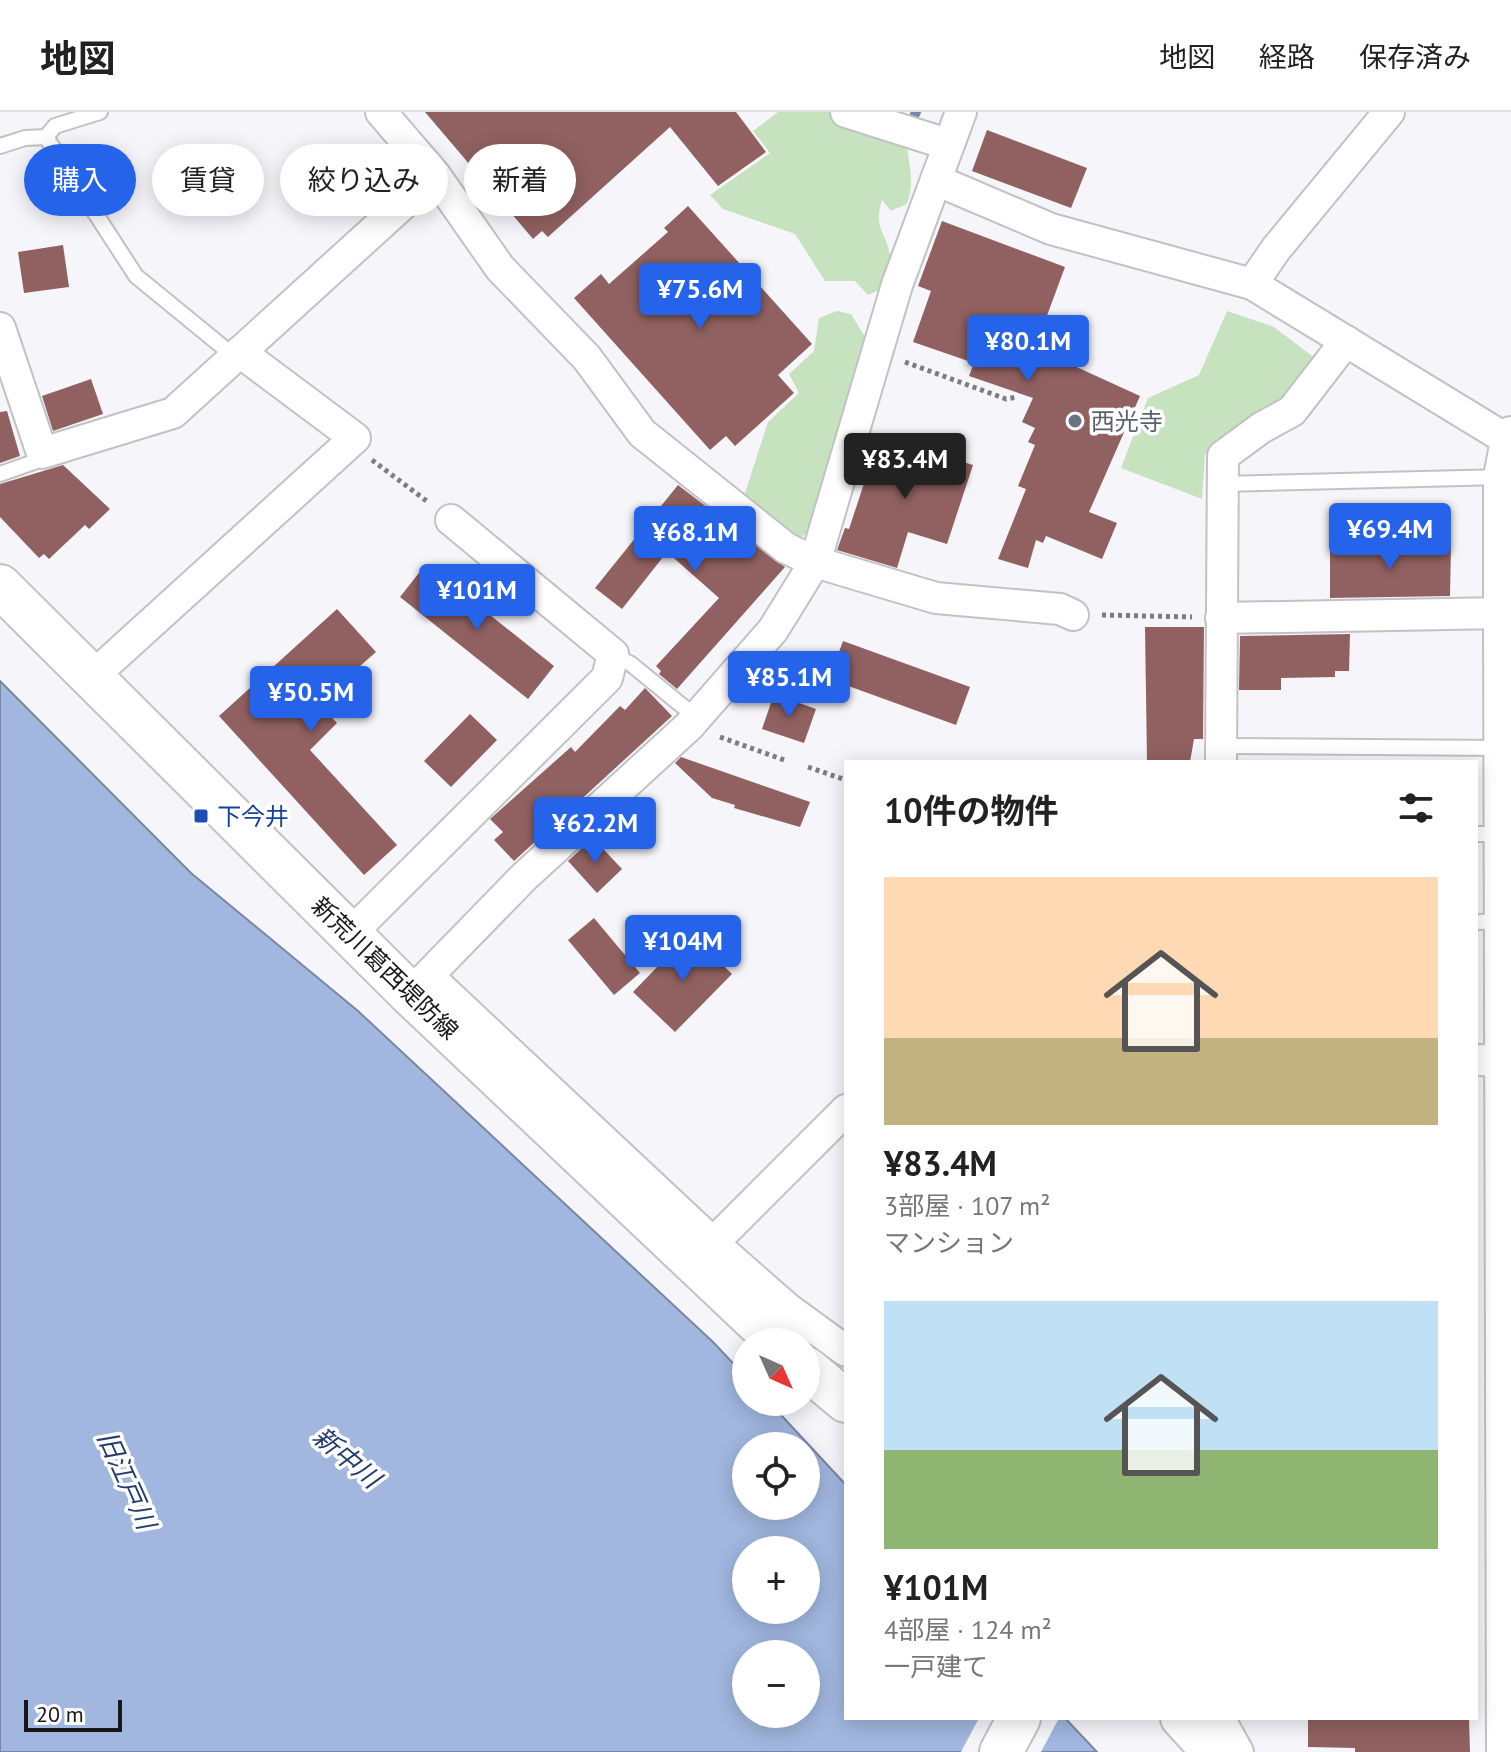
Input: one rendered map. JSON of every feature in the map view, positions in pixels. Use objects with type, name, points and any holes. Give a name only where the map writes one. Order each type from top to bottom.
[{"type":"main road","name":"新荒川葛西堤防線","points":[[0,586],[349,935],[419,985],[703,1253],[766,1328]]},
{"type":"main road","points":[[820,1380],[844,1399]]},
{"type":"main road","points":[[1001,1752],[1018,1720]]},
{"type":"street","points":[[381,112],[408,144]]},
{"type":"street","points":[[846,112],[904,119],[947,144]]},
{"type":"street","points":[[419,985],[524,877],[693,722],[773,630],[815,562],[897,285],[961,112]]},
{"type":"street","points":[[1252,284],[1276,249],[1389,112]]},
{"type":"street","points":[[936,180],[1051,229],[1252,284],[1346,341],[1509,449],[1503,613],[1504,748],[1490,834],[1490,921],[1497,1061],[1506,1752]]},
{"type":"street","points":[[448,194],[500,268],[587,358],[642,433],[786,548],[815,562],[936,598],[1060,609],[1073,615]]},
{"type":"street","points":[[0,328],[42,453],[173,413],[390,216]]},
{"type":"street","points":[[1221,754],[1223,456],[1261,428],[1292,411],[1346,341]]},
{"type":"street","points":[[92,677],[355,438],[237,354]]},
{"type":"street","points":[[349,935],[607,678],[613,654],[451,520]]},
{"type":"street","points":[[1221,618],[1503,613]]},
{"type":"street","points":[[844,1112],[703,1253],[844,1350]]},
{"type":"street","points":[[1182,1720],[1211,1752]]},
{"type":"street","points":[[1220,1720],[1238,1752]]},
{"type":"lane","points":[[0,146],[25,138],[46,137],[55,126],[100,112]]},
{"type":"lane","points":[[46,137],[136,276],[237,354]]},
{"type":"lane","points":[[1221,484],[1509,449]]},
{"type":"lane","points":[[0,474],[34,462],[42,453]]},
{"type":"lane","points":[[613,654],[631,664],[693,722]]},
{"type":"lane","points":[[1221,754],[1504,748]]},
{"type":"path","points":[[877,352],[1006,399],[1017,397]]},
{"type":"path","points":[[350,443],[451,520]]},
{"type":"path","points":[[1073,615],[1221,618]]},
{"type":"path","points":[[693,722],[787,761]]},
{"type":"path","points":[[808,767],[844,779]]},
{"type":"green space","points":[[778,112],[858,112],[907,137],[911,178],[907,204],[891,211],[882,200],[880,209],[880,224],[890,259],[886,287],[868,295],[855,281],[825,281],[795,234],[723,209],[710,195],[770,153],[753,131]]},
{"type":"green space","points":[[837,311],[851,314],[870,345],[814,531],[798,538],[765,527],[743,499],[768,422],[799,393],[789,374],[814,351],[819,318]]},
{"type":"green space","points":[[1227,311],[1274,327],[1316,359],[1289,396],[1251,415],[1205,454],[1202,499],[1121,468],[1148,398],[1199,375]]},
{"type":"water","points":[[0,681],[191,873],[358,1011],[713,1342],[732,1362],[732,1416],[782,1416],[797,1432],[732,1432],[732,1520],[820,1520],[820,1457],[844,1483],[844,1720],[1067,1720],[1097,1752],[0,1752]]},
{"type":"pier","points":[[978,1720],[1058,1720],[1041,1752],[961,1752]]},
{"type":"building","points":[[425,112],[736,112],[766,152],[718,186],[670,127],[576,212],[576,144],[464,144],[464,158]]},
{"type":"building","points":[[987,130],[1087,168],[1071,208],[972,171]]},
{"type":"building","points":[[688,206],[812,344],[778,375],[794,393],[735,446],[726,436],[710,450],[574,298],[601,274],[609,284],[668,232],[664,228]]},
{"type":"building","points":[[513,216],[571,216],[548,237],[542,231],[533,239]]},
{"type":"building","points":[[942,221],[1065,267],[1035,348],[1140,396],[1089,512],[1117,523],[1102,559],[1046,536],[1043,543],[1036,540],[1028,568],[998,559],[1026,489],[1018,486],[1035,445],[1028,442],[1035,428],[1022,422],[1033,398],[969,376],[974,363],[913,342],[931,291],[918,286]]},
{"type":"building","points":[[63,245],[69,287],[24,293],[18,252]]},
{"type":"building","points":[[91,379],[103,414],[53,431],[42,396]]},
{"type":"building","points":[[7,411],[20,456],[0,463],[0,412]]},
{"type":"building","points":[[880,435],[973,465],[947,544],[908,532],[897,568],[837,550],[845,528],[849,529]]},
{"type":"building","points":[[63,465],[110,509],[89,529],[85,525],[49,559],[44,554],[39,558],[0,517],[0,484]]},
{"type":"building","points":[[678,485],[785,567],[677,689],[659,674],[661,671],[656,666],[719,598],[667,552],[622,609],[595,588]]},
{"type":"building","points":[[1330,546],[1451,546],[1450,596],[1330,598]]},
{"type":"building","points":[[426,564],[554,666],[528,699],[400,597]]},
{"type":"building","points":[[337,609],[376,652],[318,703],[337,723],[310,750],[397,845],[364,875],[219,716]]},
{"type":"building","points":[[1145,627],[1204,627],[1203,739],[1194,739],[1190,760],[1147,760]]},
{"type":"building","points":[[1350,634],[1349,671],[1335,671],[1335,677],[1281,678],[1281,690],[1239,690],[1240,636]]},
{"type":"building","points":[[843,641],[970,687],[956,725],[829,679]]},
{"type":"building","points":[[645,688],[672,716],[514,861],[494,840],[503,832],[490,819],[571,747],[575,752],[620,706],[625,710]]},
{"type":"building","points":[[774,694],[816,709],[804,743],[762,729]]},
{"type":"building","points":[[470,714],[497,740],[451,787],[424,761]]},
{"type":"building","points":[[681,757],[810,802],[800,827],[734,808],[735,805],[712,798],[675,763]]},
{"type":"building","points":[[593,838],[622,869],[597,893],[568,861]]},
{"type":"building","points":[[594,918],[640,973],[614,995],[568,940]]},
{"type":"building","points":[[690,933],[732,974],[675,1032],[633,992]]},
{"type":"building","points":[[1308,1720],[1469,1720],[1470,1752],[1355,1752],[1355,1748],[1308,1747]]},
{"type":"place","name":"西光寺","points":[[1075,421]]},
{"type":"place","name":"下今井","points":[[201,816]]},
{"type":"water label","name":"新中川","points":[[347,1457]]},
{"type":"water label","name":"旧江戸川","points":[[127,1480]]}]
